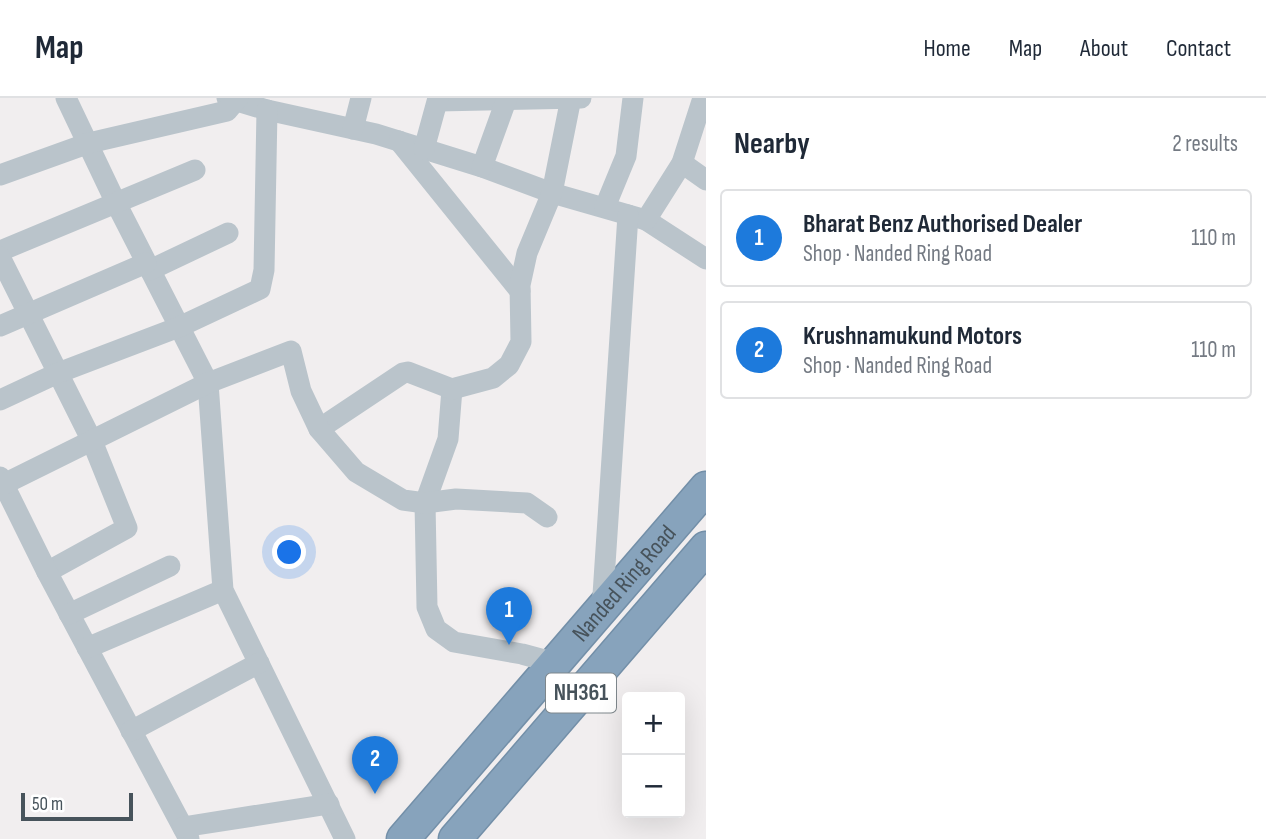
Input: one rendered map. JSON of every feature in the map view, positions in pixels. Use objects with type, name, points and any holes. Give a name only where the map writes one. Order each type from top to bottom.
[{"type":"highway","name":"Nanded Ring Road","points":[[403,839],[706,488]]},
{"type":"highway","name":"NH361","points":[[455,839],[706,548]]},
{"type":"street","points":[[66,98],[208,383],[223,590],[345,839]]},
{"type":"street","points":[[354,128],[361,98]]},
{"type":"street","points":[[319,429],[403,373],[408,372],[452,390],[493,377],[509,365],[521,342],[520,291],[527,253],[552,193],[571,98]]},
{"type":"street","points":[[424,149],[438,100],[580,98]]},
{"type":"street","points":[[605,208],[626,156],[633,98]]},
{"type":"street","points":[[0,175],[89,143],[227,111],[234,99],[267,110],[291,106],[482,167],[552,193],[637,218],[706,259]]},
{"type":"street","points":[[482,167],[507,99]]},
{"type":"street","points":[[602,610],[637,218],[682,163],[704,103]]},
{"type":"street","points":[[0,400],[58,373],[178,327],[260,289],[264,270],[267,110]]},
{"type":"street","points":[[399,141],[520,291]]},
{"type":"street","points":[[682,163],[706,180]]},
{"type":"street","points":[[0,251],[195,170]]},
{"type":"street","points":[[0,326],[228,233]]},
{"type":"street","points":[[0,257],[92,441],[127,528],[47,572]]},
{"type":"street","points":[[329,804],[186,833],[47,572],[2,480],[92,441],[208,383],[291,351],[301,391],[319,429],[356,472],[403,500],[425,503],[456,499],[527,503],[547,517]]},
{"type":"street","points":[[452,390],[448,439],[425,503],[426,607],[436,629],[454,642],[555,663]]},
{"type":"street","points":[[69,614],[170,566]]},
{"type":"street","points":[[87,648],[223,590]]},
{"type":"street","points":[[131,731],[259,663]]},
{"type":"place","name":"Bharat Benz Authorised Dealer","points":[[509,645]]},
{"type":"place","name":"Krushnamukund Motors","points":[[375,794]]}]
